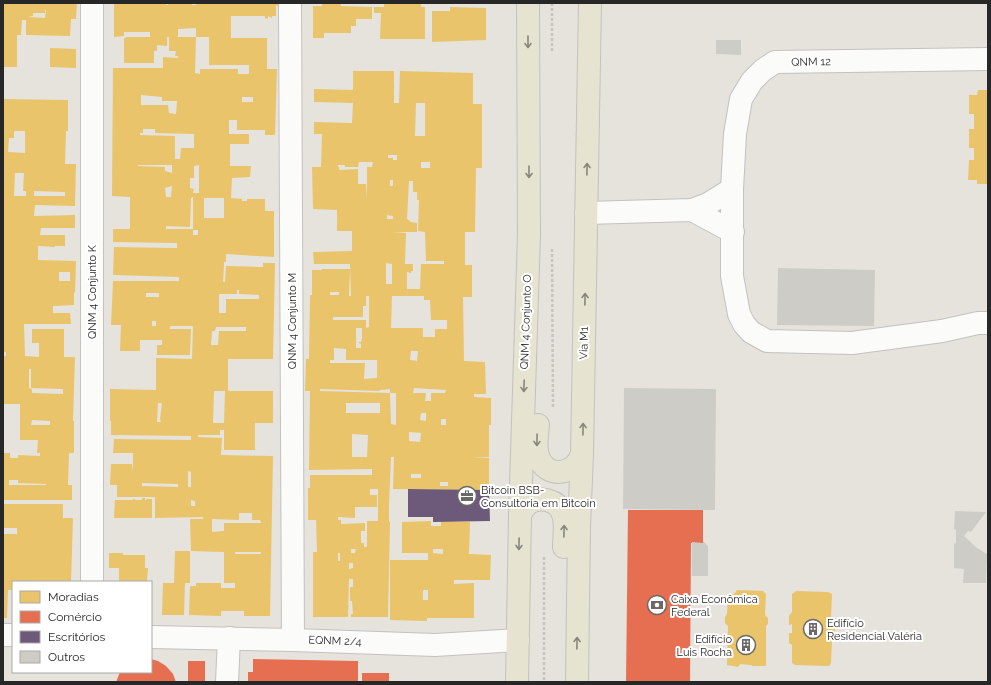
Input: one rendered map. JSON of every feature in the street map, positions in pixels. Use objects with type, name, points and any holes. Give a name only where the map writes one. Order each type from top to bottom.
[{"type":"main road","name":"QNM 4 Conjunto O","points":[[518,640],[520,515],[529,235],[528,3]]},
{"type":"main road","name":"Via M1","points":[[577,682],[590,3]]},
{"type":"main road","points":[[529,235],[541,285],[537,454],[540,461],[546,467],[553,471],[560,472],[575,466],[582,454]]},
{"type":"main road","points":[[520,515],[528,503],[542,499],[549,500],[562,510],[564,518],[562,682]]},
{"type":"main road","points":[[518,640],[518,682]]},
{"type":"street","name":"QNM 4 Conjunto K","points":[[92,3],[92,581]]},
{"type":"street","name":"QNM 4 Conjunto M","points":[[290,3],[293,640]]},
{"type":"street","name":"QNM 12","points":[[988,59],[775,62],[762,70],[752,81],[741,98],[735,134],[732,189],[732,276],[739,314],[744,324],[751,332],[767,341],[852,343],[942,331],[978,323],[988,323]]},
{"type":"street","points":[[586,213],[692,210],[708,204],[732,189]]},
{"type":"street","points":[[692,210],[733,232]]},
{"type":"street","name":"EQNM 2/4","points":[[152,637],[435,644],[518,640]]},
{"type":"street","points":[[228,682],[229,638]]},
{"type":"path","points":[[552,3],[552,58]]},
{"type":"path","points":[[552,248],[553,415]]},
{"type":"path","points":[[544,552],[544,682]]},
{"type":"building: Moradias","points":[[3,3],[77,3],[76,19],[71,19],[70,36],[26,35],[26,20],[22,20],[21,35],[17,35],[17,67],[3,67]],"holes":[[[46,10],[45,18],[28,17],[33,16],[33,13],[45,13]]]},
{"type":"building: Moradias","points":[[166,3],[166,5],[168,5],[168,3],[192,3],[192,5],[196,5],[196,3],[278,3],[278,6],[276,5],[276,16],[272,16],[272,18],[268,16],[268,18],[265,19],[265,16],[231,16],[231,38],[267,38],[267,69],[277,69],[275,135],[265,135],[265,130],[237,130],[237,120],[229,120],[229,134],[249,134],[249,144],[230,144],[230,166],[251,166],[250,177],[232,178],[231,198],[242,199],[242,201],[247,201],[247,199],[265,199],[265,211],[274,211],[274,257],[226,254],[223,282],[225,282],[226,266],[263,267],[263,263],[275,263],[273,359],[228,359],[228,391],[273,391],[273,423],[255,423],[255,450],[224,450],[224,430],[220,430],[220,435],[198,435],[198,437],[222,438],[221,455],[273,456],[270,616],[244,616],[244,611],[221,611],[221,616],[189,615],[190,586],[196,586],[196,583],[221,583],[221,588],[235,588],[235,583],[224,583],[224,552],[191,551],[190,519],[203,519],[203,517],[155,518],[155,497],[117,497],[117,485],[110,485],[111,464],[132,464],[133,471],[133,453],[113,453],[114,439],[191,440],[191,436],[111,435],[110,389],[156,390],[156,358],[192,359],[193,326],[170,326],[170,329],[191,329],[190,355],[157,355],[157,345],[162,345],[162,340],[140,340],[140,351],[120,351],[121,325],[111,325],[113,281],[179,281],[179,277],[113,275],[114,247],[177,248],[177,243],[113,242],[113,229],[130,229],[130,197],[112,196],[113,68],[163,68],[163,57],[178,58],[178,56],[175,56],[176,51],[169,51],[169,37],[167,37],[167,46],[157,45],[157,51],[154,51],[154,63],[124,63],[124,38],[150,37],[150,32],[124,32],[124,36],[114,37],[114,4]],"holes":[[[196,28],[196,37],[178,37],[178,29]],[[196,37],[209,37],[209,65],[249,65],[249,74],[238,74],[238,69],[200,69],[200,74],[195,73]],[[141,95],[162,97],[162,101],[177,101],[176,114],[169,113],[168,105],[141,105]],[[242,97],[253,97],[253,102],[242,102]],[[143,129],[155,129],[155,133],[194,134],[194,148],[181,148],[180,159],[175,159],[175,136],[140,135],[140,133],[143,133]],[[138,165],[172,165],[172,173],[165,171],[165,167]],[[199,165],[199,193],[193,193],[194,189],[190,188],[190,178],[194,178],[194,166]],[[172,186],[171,197],[166,197],[165,188]],[[193,197],[193,229],[166,229],[166,226],[190,227],[191,198]],[[204,198],[224,198],[224,218],[204,218]],[[193,230],[198,230],[198,235],[193,235]],[[237,290],[239,290],[239,294],[259,295],[259,299],[226,299],[226,313],[219,313],[219,294],[237,294]],[[146,293],[159,293],[159,297],[146,297]],[[152,321],[156,321],[156,326],[152,326]],[[216,327],[246,327],[246,331],[219,331],[218,345],[211,345],[212,331],[215,331]],[[214,391],[225,391],[224,423],[213,423]],[[158,403],[162,403],[161,422],[157,422]],[[188,471],[191,472],[191,487],[188,487]],[[142,483],[178,484],[178,487],[142,486]],[[191,500],[195,501],[195,506],[191,506]],[[239,513],[252,513],[252,520],[260,520],[261,523],[224,523],[224,531],[212,532],[212,519],[239,520]],[[235,552],[261,552],[261,554],[235,554]]]},
{"type":"building: Moradias","points":[[322,3],[341,3],[341,6],[372,7],[372,19],[356,19],[356,26],[351,26],[351,33],[324,33],[324,38],[313,38],[313,6],[322,6]]},
{"type":"building: Moradias","points":[[384,3],[421,3],[421,7],[425,7],[425,39],[380,39],[381,13],[374,13],[374,7],[384,7]]},
{"type":"building: Moradias","points":[[450,7],[486,8],[486,40],[432,42],[432,11],[450,11]]},
{"type":"building: Moradias","points":[[50,48],[76,49],[76,68],[50,67]]},
{"type":"building: Moradias","points":[[353,71],[394,71],[394,103],[399,103],[400,71],[473,73],[473,104],[482,104],[482,168],[476,168],[475,232],[465,232],[465,265],[472,265],[472,297],[463,297],[464,361],[485,362],[486,394],[474,394],[474,397],[491,398],[489,457],[472,458],[489,458],[489,490],[393,489],[394,457],[391,457],[388,617],[351,617],[351,614],[353,614],[352,601],[350,601],[350,587],[353,587],[353,579],[349,579],[348,617],[313,617],[313,552],[317,552],[316,520],[308,520],[308,488],[310,488],[310,475],[372,475],[372,469],[309,470],[310,391],[305,391],[306,359],[309,359],[312,270],[350,269],[349,296],[351,296],[350,264],[314,264],[313,252],[352,251],[352,231],[337,231],[337,210],[313,209],[312,167],[321,167],[322,134],[314,134],[314,122],[352,123],[353,103],[314,102],[314,89],[353,90]],"holes":[[[416,103],[425,103],[425,136],[415,136]],[[388,155],[397,155],[397,160],[388,158]],[[359,162],[373,162],[372,167],[367,167],[367,199],[366,184],[358,184],[358,169],[339,170],[338,165],[345,165],[345,167],[358,167]],[[421,162],[430,162],[430,168],[421,168]],[[390,180],[393,180],[393,186],[390,186]],[[409,181],[413,181],[413,192],[417,192],[417,200],[419,200],[418,231],[425,232],[426,261],[444,261],[444,264],[421,264],[420,289],[407,289],[407,272],[411,273],[411,271],[413,271],[413,264],[405,264],[406,233],[392,232],[417,232],[417,223],[411,222],[407,219]],[[387,215],[393,216],[393,219],[387,219]],[[386,263],[392,264],[392,284],[386,284]],[[330,292],[339,292],[339,295],[330,295]],[[366,296],[369,296],[369,327],[366,328],[366,320],[333,320],[333,317],[363,317],[363,306],[366,306]],[[392,296],[424,296],[424,300],[430,300],[431,320],[447,320],[447,329],[435,329],[435,337],[423,337],[423,328],[391,328]],[[356,328],[362,328],[362,338],[361,342],[359,343],[361,344],[361,348],[356,348]],[[334,348],[346,349],[346,360],[377,360],[377,378],[364,379],[365,363],[330,363],[330,360],[334,360]],[[411,351],[418,351],[417,361],[410,360]],[[414,388],[446,390],[445,393],[431,393],[431,401],[425,401],[426,393],[413,393]],[[320,389],[379,391],[390,389],[390,393],[320,391]],[[390,393],[396,393],[396,425],[391,424]],[[346,403],[380,403],[380,413],[346,413]],[[421,413],[426,413],[426,421],[420,420]],[[441,419],[446,419],[446,425],[441,425]],[[409,432],[421,433],[420,442],[409,441]],[[352,434],[368,435],[367,457],[352,457]],[[411,474],[421,474],[421,478],[411,478]],[[440,482],[448,482],[448,486],[440,486]],[[370,489],[378,489],[378,521],[367,521],[367,547],[364,547],[364,543],[361,543],[361,531],[365,531],[365,523],[341,524],[341,520],[338,520],[338,517],[355,518],[355,507],[377,507],[377,495],[370,495]],[[351,549],[356,549],[355,553],[351,553]],[[338,553],[340,553],[340,561],[338,561]],[[349,563],[353,563],[353,568],[349,569]]]},
{"type":"building: Moradias","points":[[978,90],[988,90],[988,184],[977,184],[977,180],[968,180],[969,160],[974,160],[974,148],[969,148],[969,129],[974,129],[974,114],[969,114],[969,95],[977,95]]},
{"type":"building: Moradias","points":[[3,99],[68,100],[68,131],[66,131],[65,164],[76,164],[75,206],[35,205],[34,216],[75,215],[75,228],[41,228],[40,235],[65,235],[65,246],[38,246],[38,260],[76,261],[74,305],[53,306],[53,313],[70,313],[71,324],[24,324],[25,356],[39,357],[39,343],[32,343],[32,329],[64,329],[64,357],[75,357],[73,421],[74,453],[69,453],[68,485],[72,485],[72,500],[3,500],[3,453],[10,453],[10,458],[18,458],[18,455],[40,456],[40,453],[37,453],[38,440],[20,440],[20,404],[3,404],[3,356],[6,356],[6,352],[3,352]],"holes":[[[14,131],[25,131],[25,153],[8,152],[9,138],[14,138]],[[15,173],[24,173],[23,191],[26,191],[26,196],[14,196]],[[34,191],[65,192],[65,196],[34,196]],[[59,272],[70,272],[70,281],[59,281]],[[29,369],[31,369],[31,388],[63,389],[63,394],[32,393],[32,389],[29,388]],[[32,420],[50,421],[50,425],[31,425]],[[9,480],[18,480],[18,483],[46,485],[9,485]]]},
{"type":"building: Moradias","points":[[142,498],[145,498],[145,500],[152,499],[152,518],[114,518],[115,500],[142,500]]},
{"type":"building: Moradias","points":[[3,504],[63,504],[63,518],[73,518],[71,581],[12,581],[12,590],[8,590],[7,618],[3,618],[3,534],[17,534],[17,528],[3,528]]},
{"type":"building: Moradias","points":[[431,521],[431,526],[441,526],[441,521],[470,522],[469,554],[491,555],[490,580],[454,580],[454,584],[474,583],[474,618],[427,618],[427,621],[390,620],[390,560],[428,560],[428,553],[402,553],[402,522]],"holes":[[[433,549],[443,549],[443,554],[433,553]],[[423,590],[428,590],[428,600],[423,600]]]},
{"type":"building: Moradias","points":[[175,551],[190,551],[190,583],[185,583],[184,615],[162,615],[163,583],[174,583]]},
{"type":"building: Moradias","points":[[109,553],[123,553],[123,555],[145,555],[145,568],[148,568],[147,581],[119,581],[119,568],[109,568]]},
{"type":"building: Moradias","name":"Edifício Luis Rocha","points":[[737,590],[763,591],[766,594],[765,615],[768,618],[768,624],[766,626],[766,666],[740,664],[738,667],[727,665],[728,626],[725,623],[725,617],[727,614],[728,593],[734,594]]},
{"type":"building: Moradias","name":"Edifício Residencial Valéria","points":[[796,591],[828,592],[832,594],[831,618],[835,621],[835,636],[832,640],[831,663],[829,666],[795,665],[792,663],[792,645],[789,643],[789,633],[792,633],[792,624],[789,625],[789,616],[792,612],[792,594]]},
{"type":"building: Comércio","points":[[628,510],[703,510],[703,543],[691,543],[690,682],[626,682]]},
{"type":"building: Comércio","points":[[152,659],[166,666],[173,674],[176,682],[116,682],[120,673],[152,673]]},
{"type":"building: Comércio","points":[[253,659],[358,661],[358,682],[248,682],[248,672],[253,672]]},
{"type":"building: Comércio","points":[[188,661],[205,661],[205,682],[188,682]]},
{"type":"building: Comércio","points":[[362,673],[389,673],[389,682],[362,682]]},
{"type":"building: Escritórios","points":[[408,489],[489,490],[490,521],[433,522],[433,517],[408,517]]},
{"type":"building: Outros","points":[[716,40],[741,40],[741,55],[716,54]]},
{"type":"building: Outros","points":[[778,268],[875,270],[874,326],[777,325]]},
{"type":"building: Outros","points":[[624,388],[716,389],[715,510],[623,509]]},
{"type":"building: Outros","points":[[955,511],[986,512],[971,532],[968,531],[964,536],[977,548],[987,554],[986,583],[963,583],[964,569],[954,568],[954,544],[956,543],[956,530],[954,529]]},
{"type":"building: Outros","points":[[703,541],[708,546],[708,576],[692,576],[692,542],[703,543]]},
{"type":"place","name":"Bitcoin BSB- Consultoria em Bitcoin","points":[[467,496]]},
{"type":"place","name":"Caixa Econômica Federal","points":[[657,605]]},
{"type":"place","name":"Edifício Residencial Valéria","points":[[813,629]]},
{"type":"place","name":"Edifício Luis Rocha","points":[[746,645]]}]
